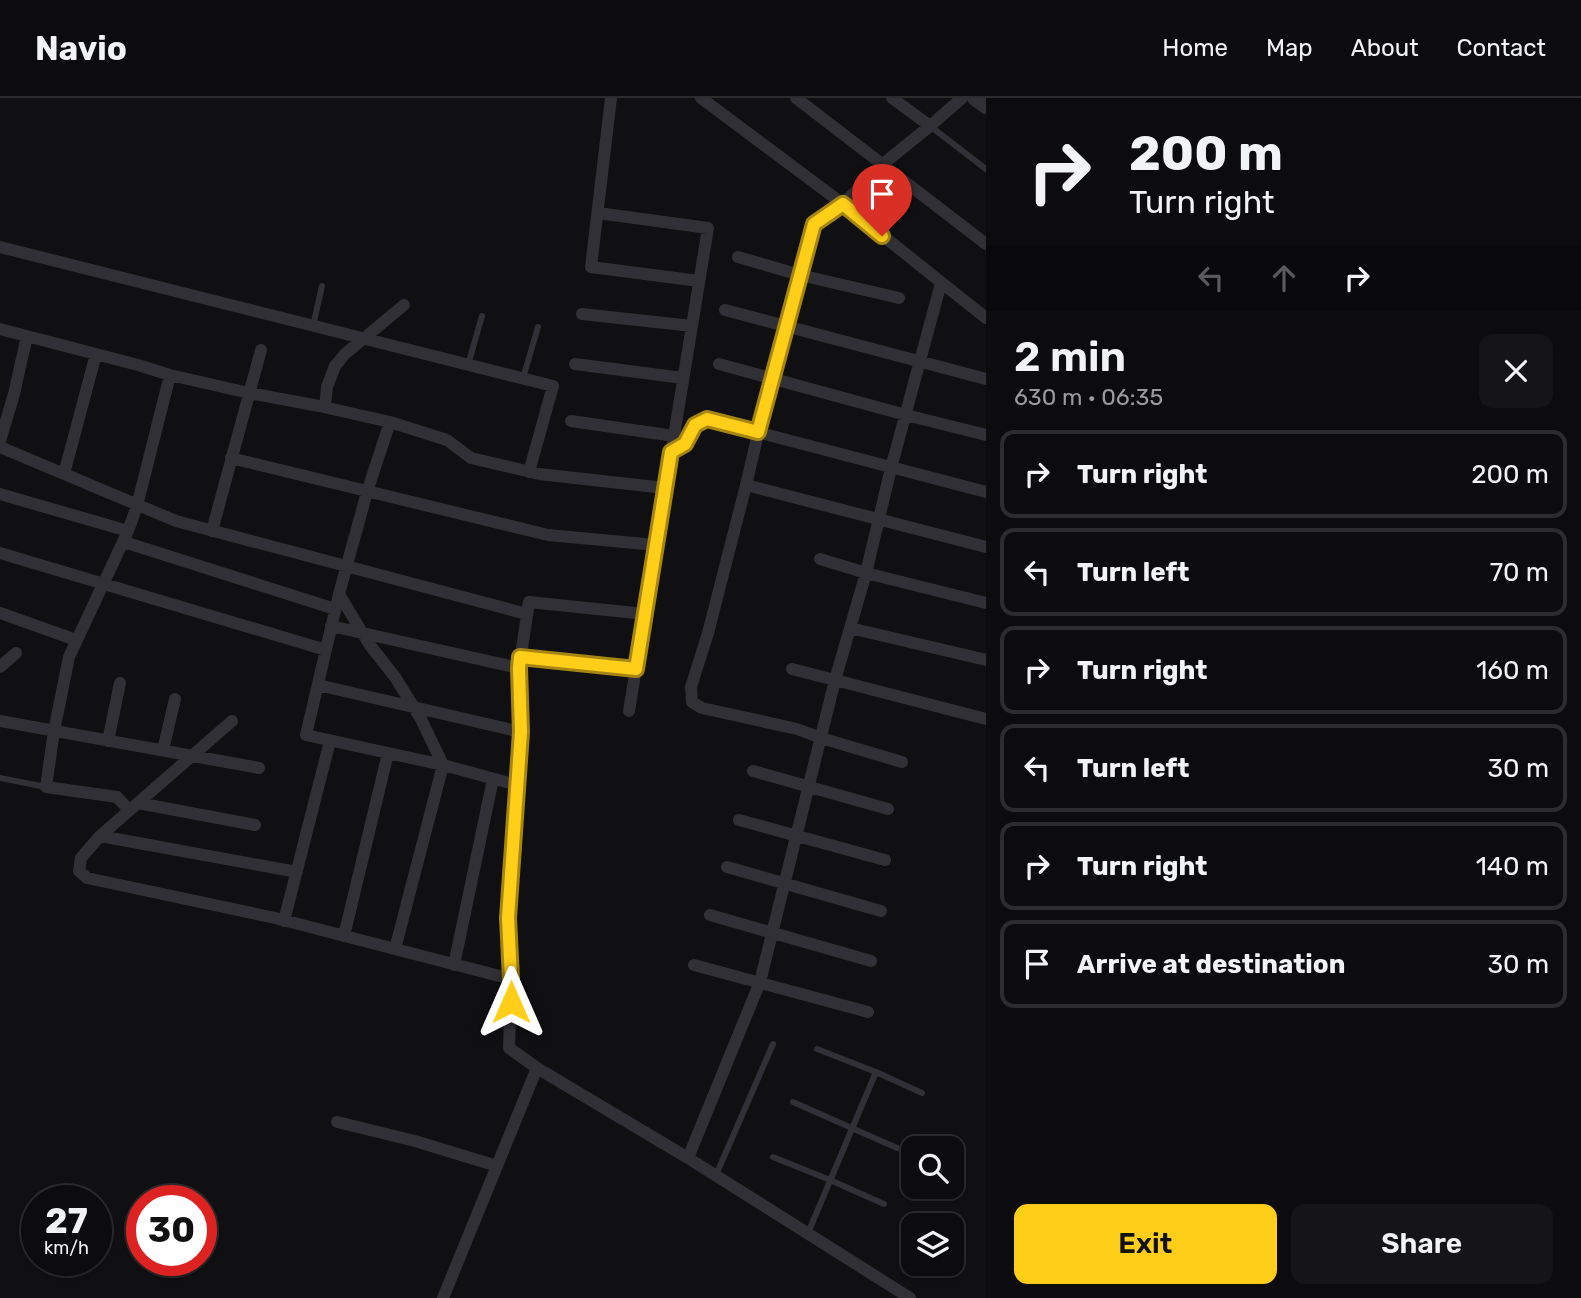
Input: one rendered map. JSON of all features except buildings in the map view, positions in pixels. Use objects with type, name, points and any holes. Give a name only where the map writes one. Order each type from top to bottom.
[{"type":"street","points":[[611,98],[591,267],[699,281]]},
{"type":"street","points":[[701,98],[843,204],[986,318]]},
{"type":"street","points":[[796,98],[986,244]]},
{"type":"street","points":[[892,98],[930,126]]},
{"type":"street","points":[[902,762],[797,729],[702,708],[692,702],[691,687],[708,633],[771,379],[814,224],[843,204],[883,164],[962,98]]},
{"type":"street","points":[[975,98],[986,106]]},
{"type":"street","points":[[598,213],[708,228],[629,711]]},
{"type":"street","points":[[0,247],[553,386],[529,472]]},
{"type":"street","points":[[738,257],[800,275],[899,298]]},
{"type":"street","points":[[688,1158],[760,982],[835,680],[866,573],[940,283]]},
{"type":"street","points":[[325,407],[327,387],[335,366],[404,305]]},
{"type":"street","points":[[725,310],[986,379]]},
{"type":"street","points":[[582,314],[692,326]]},
{"type":"street","points":[[0,329],[170,375],[390,422],[447,440],[471,458],[529,472],[665,488]]},
{"type":"street","points":[[0,441],[27,336]]},
{"type":"street","points":[[212,531],[261,350]]},
{"type":"street","points":[[64,474],[96,354]]},
{"type":"street","points":[[719,364],[986,435]]},
{"type":"street","points":[[575,365],[683,378]]},
{"type":"street","points":[[170,375],[137,506],[126,537],[68,657],[46,788],[117,797],[134,806],[255,825]]},
{"type":"street","points":[[0,391],[14,394]]},
{"type":"street","points":[[671,452],[685,444],[695,425],[707,419],[986,492]]},
{"type":"street","points":[[571,421],[674,436]]},
{"type":"street","points":[[390,422],[367,492],[335,608],[306,735],[443,765],[517,785]]},
{"type":"street","points":[[0,447],[176,521],[527,614]]},
{"type":"street","points":[[231,458],[548,535],[656,545]]},
{"type":"street","points":[[746,485],[986,547]]},
{"type":"street","points":[[0,494],[335,608]]},
{"type":"street","points":[[0,553],[326,650]]},
{"type":"street","points":[[820,559],[986,603]]},
{"type":"street","points":[[339,594],[369,644],[414,707],[443,765],[395,949]]},
{"type":"street","points":[[645,614],[529,601],[520,663],[521,732],[508,918],[511,979],[509,1048],[537,1068],[688,1158],[910,1298]]},
{"type":"street","points":[[0,613],[76,640]]},
{"type":"street","points":[[331,626],[520,663],[636,669]]},
{"type":"street","points":[[850,628],[986,660]]},
{"type":"street","points":[[0,666],[16,653]]},
{"type":"street","points":[[792,669],[986,719]]},
{"type":"street","points":[[108,741],[120,683]]},
{"type":"street","points":[[318,685],[521,732]]},
{"type":"street","points":[[163,750],[175,699]]},
{"type":"street","points":[[0,721],[259,768]]},
{"type":"street","points":[[232,721],[100,836],[81,858],[79,871],[87,878],[284,921],[511,979]]},
{"type":"street","points":[[284,921],[330,741]]},
{"type":"street","points":[[344,936],[388,753]]},
{"type":"street","points":[[753,771],[888,808]]},
{"type":"street","points":[[454,965],[493,779]]},
{"type":"street","points":[[739,820],[885,860]]},
{"type":"street","points":[[100,836],[297,872]]},
{"type":"street","points":[[727,867],[881,911]]},
{"type":"street","points":[[710,915],[872,961]]},
{"type":"street","points":[[694,965],[868,1012]]},
{"type":"street","points":[[443,1298],[537,1068]]},
{"type":"street","points":[[337,1122],[415,1141],[497,1166]]},
{"type":"lane","points":[[930,126],[986,169]]},
{"type":"lane","points":[[313,326],[322,286]]},
{"type":"lane","points":[[468,365],[482,316]]},
{"type":"lane","points":[[523,378],[538,327]]},
{"type":"lane","points":[[0,778],[46,788]]},
{"type":"lane","points":[[716,1177],[773,1044]]},
{"type":"lane","points":[[817,1049],[922,1093]]},
{"type":"lane","points":[[808,1233],[876,1072]]},
{"type":"lane","points":[[793,1102],[897,1148]]},
{"type":"lane","points":[[773,1157],[884,1204]]},
{"type":"route","points":[[511,1002],[508,918],[521,732],[520,657],[636,669],[671,452],[685,444],[695,425],[707,419],[758,432],[814,224],[843,204],[882,236]]}]
